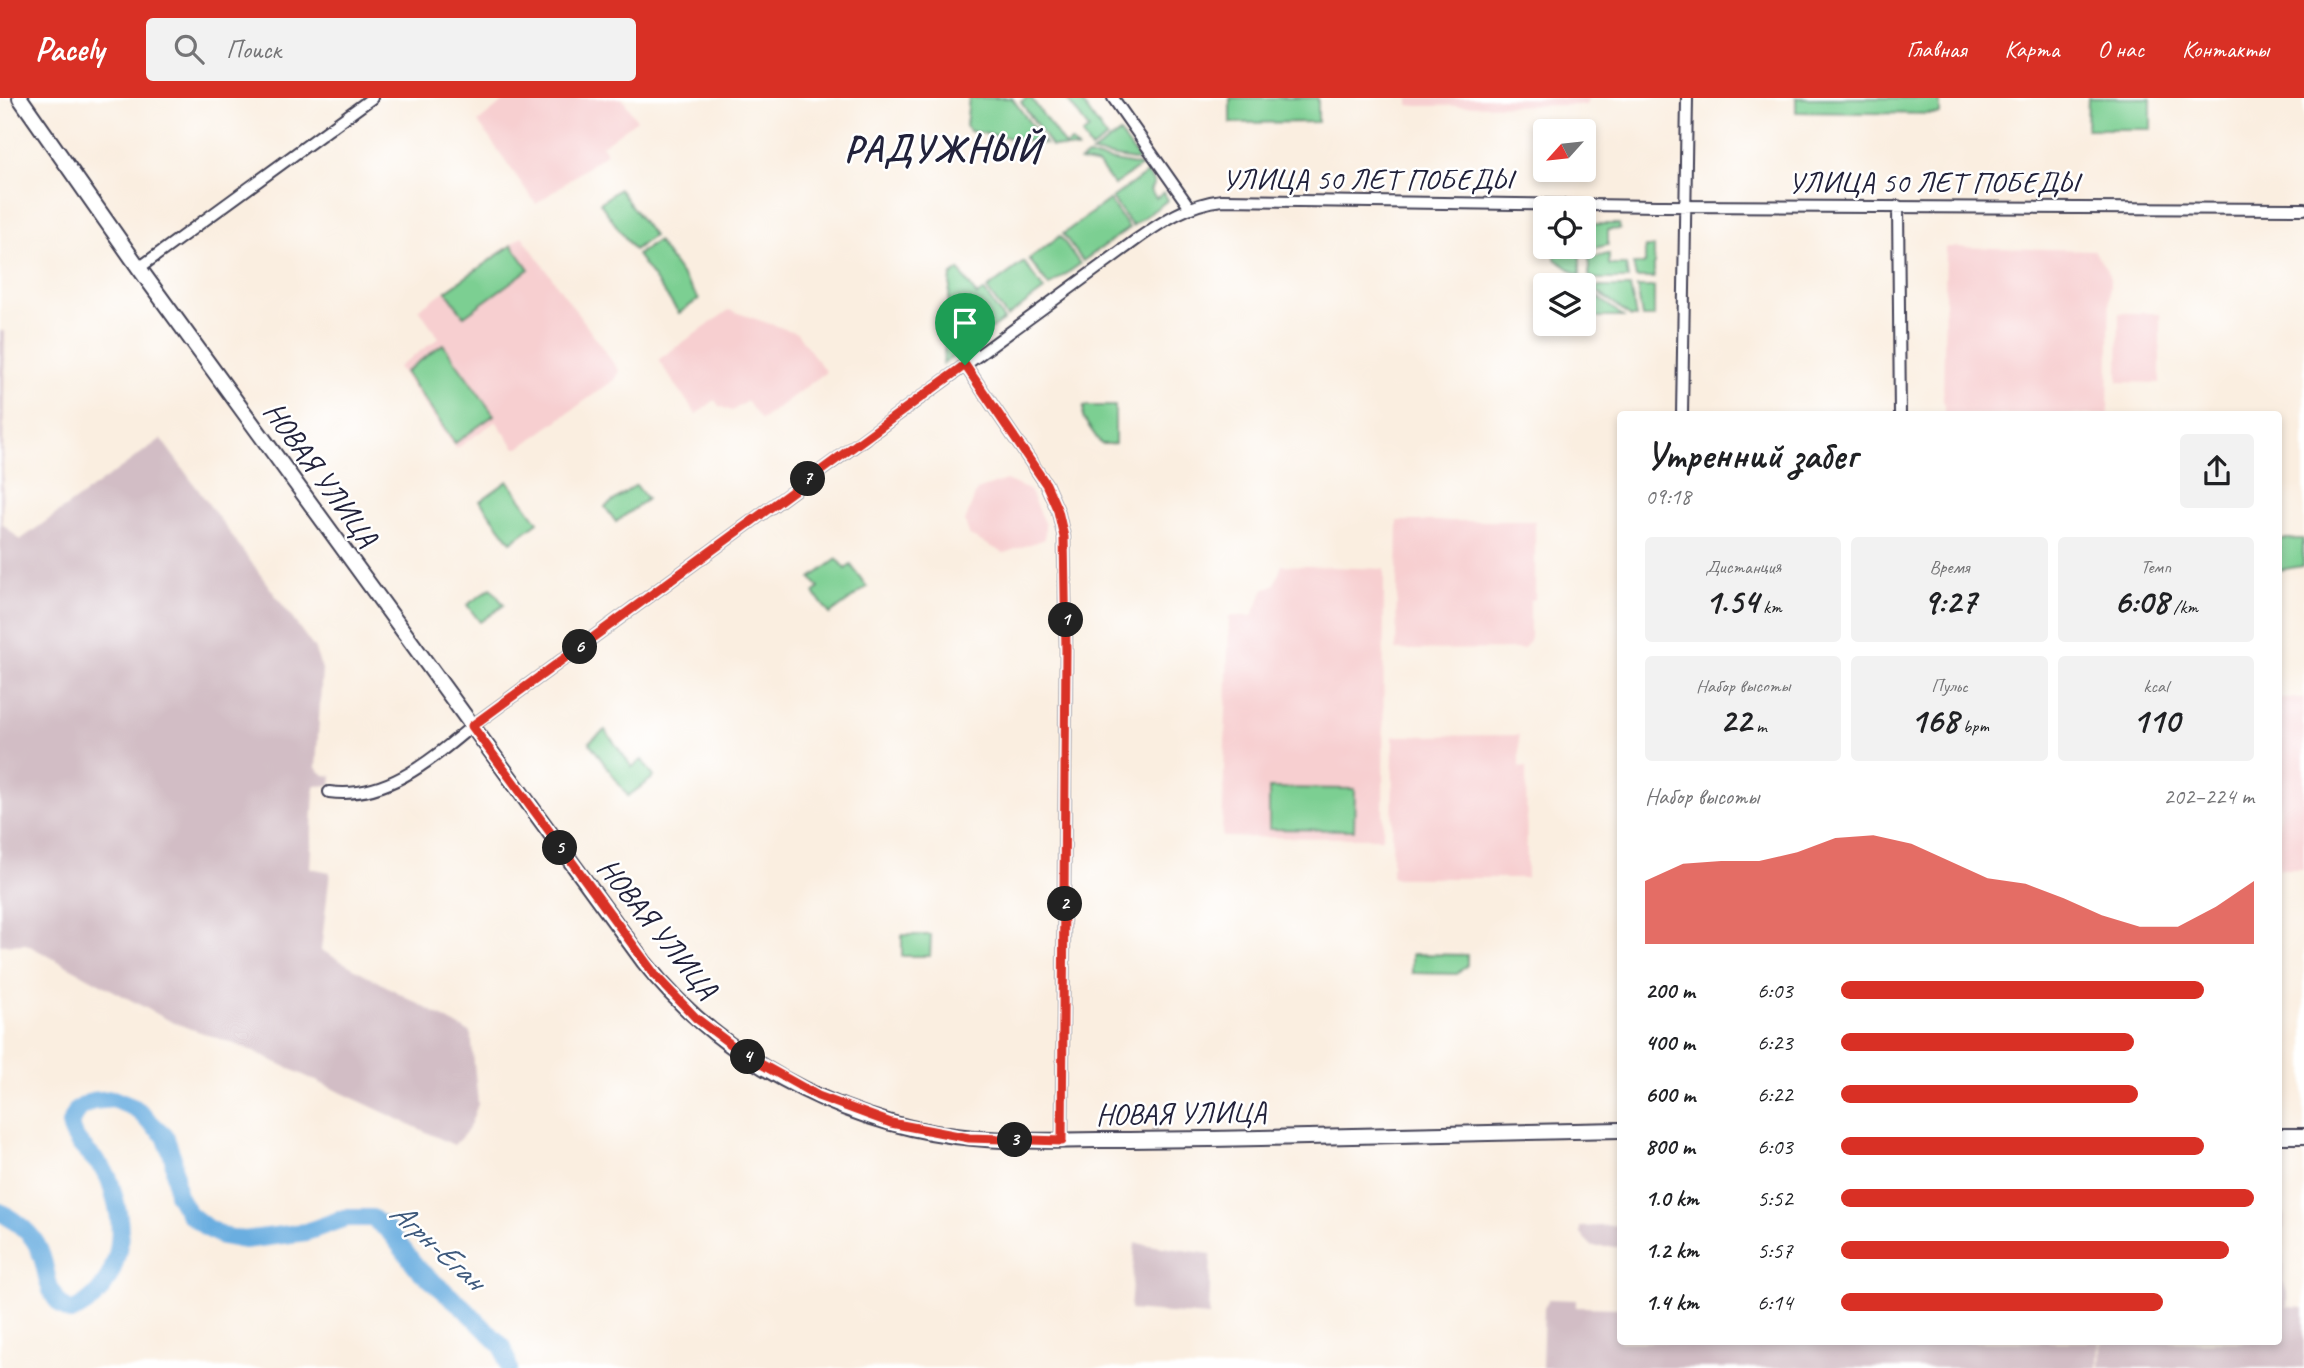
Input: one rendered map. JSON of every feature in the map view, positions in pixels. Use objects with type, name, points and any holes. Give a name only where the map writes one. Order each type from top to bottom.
[{"type":"street","name":"НОВАЯ УЛИЦА","points":[[20,98],[139,268],[655,975],[696,1018],[745,1055],[818,1096],[891,1123],[969,1138],[1062,1141],[1617,1130]]},
{"type":"street","points":[[139,268],[372,98]]},
{"type":"street","points":[[1114,98],[1190,208]]},
{"type":"street","points":[[1682,411],[1687,98]]},
{"type":"street","name":"УЛИЦА 50 ЛЕТ ПОБЕДЫ","points":[[329,792],[359,793],[402,778],[436,755],[1136,240],[1165,220],[1190,208],[1222,200],[1685,206],[2304,209]]},
{"type":"street","points":[[1898,206],[1900,411]]},
{"type":"street","points":[[965,365],[1046,484],[1058,511],[1064,537],[1066,674],[1062,1141]]},
{"type":"street","points":[[2282,1136],[2304,1136]]},
{"type":"shaded area","points":[[508,98],[622,98],[637,120],[602,146],[607,153],[536,204],[478,122]]},
{"type":"shaded area","points":[[1409,98],[1588,98],[1586,105],[1417,106],[1409,105]]},
{"type":"shaded area","points":[[522,236],[619,371],[614,380],[519,448],[515,448],[496,421],[456,449],[398,367],[439,338],[419,309]]},
{"type":"shaded area","points":[[1946,247],[2094,250],[2110,275],[2108,411],[1945,411]]},
{"type":"shaded area","points":[[729,310],[797,333],[826,372],[761,420],[747,401],[732,411],[719,406],[715,400],[696,414],[658,360]]},
{"type":"shaded area","points":[[2119,313],[2160,313],[2160,383],[2118,382]]},
{"type":"shaded area","points":[[0,331],[5,331],[2,523],[20,540],[161,439],[314,648],[322,669],[316,768],[324,775],[332,776],[331,785],[315,786],[314,790],[310,868],[330,872],[321,950],[471,1033],[478,1104],[468,1130],[454,1145],[243,1047],[172,1022],[26,944],[0,945]]},
{"type":"shaded area","points":[[1006,480],[1029,490],[1045,525],[1045,539],[1004,553],[970,536],[965,522],[977,490]]},
{"type":"shaded area","points":[[1398,521],[1535,521],[1535,599],[1530,600],[1530,641],[1523,649],[1396,650]]},
{"type":"shaded area","points":[[1282,565],[1384,569],[1383,838],[1222,837],[1229,616],[1252,616],[1264,590],[1275,584]]},
{"type":"shaded area","points":[[2282,698],[2304,698],[2304,869],[2282,869]]},
{"type":"shaded area","points":[[1519,735],[1519,767],[1526,768],[1527,878],[1392,878],[1393,736]]},
{"type":"shaded area","points":[[2284,1212],[2283,1281],[2287,1293],[2287,1307],[2304,1308],[2304,1368],[2100,1368],[2101,1345],[2282,1345]]},
{"type":"shaded area","points":[[1617,1225],[1617,1247],[1593,1247],[1580,1234],[1580,1227]]},
{"type":"shaded area","points":[[1135,1243],[1211,1254],[1209,1316],[1130,1310]]},
{"type":"shaded area","points":[[1549,1299],[1576,1300],[1576,1307],[1617,1308],[1617,1345],[2099,1345],[2098,1368],[1542,1368],[1544,1308]]},
{"type":"green space","points":[[969,98],[1012,98],[1045,144],[970,131],[966,126]]},
{"type":"green space","points":[[1031,98],[1065,146],[1071,142],[1077,149],[1051,146],[1021,102]]},
{"type":"green space","points":[[1066,98],[1079,98],[1107,138],[1091,149],[1082,135],[1089,129]]},
{"type":"green space","points":[[1230,98],[1318,98],[1318,122],[1230,123]]},
{"type":"green space","points":[[1796,98],[1940,98],[1940,114],[1796,112]]},
{"type":"green space","points":[[2088,98],[2151,98],[2151,129],[2087,129]]},
{"type":"green space","points":[[1120,133],[1140,161],[1092,153]]},
{"type":"green space","points":[[1088,156],[1141,166],[1114,185],[1099,165],[1080,161]]},
{"type":"green space","points":[[1147,173],[1154,183],[1150,190],[1156,198],[1164,193],[1168,200],[1132,226],[1112,198]]},
{"type":"green space","points":[[619,189],[653,236],[634,250],[600,203]]},
{"type":"green space","points":[[1109,200],[1129,228],[1083,261],[1063,234]]},
{"type":"green space","points":[[1596,224],[1619,224],[1620,229],[1608,230],[1608,245],[1596,248]]},
{"type":"green space","points":[[1060,236],[1080,264],[1049,286],[1029,259]]},
{"type":"green space","points":[[657,241],[699,299],[679,313],[637,255]]},
{"type":"green space","points":[[512,245],[529,269],[464,316],[446,291]]},
{"type":"green space","points":[[1645,247],[1654,247],[1654,278],[1636,278],[1633,264],[1645,264]]},
{"type":"green space","points":[[1609,254],[1609,265],[1626,265],[1628,279],[1596,279],[1596,273],[1589,273],[1589,259],[1596,259],[1596,257]]},
{"type":"green space","points":[[1555,259],[1580,259],[1580,273],[1576,273]]},
{"type":"green space","points":[[1024,262],[1044,290],[1007,317],[987,289]]},
{"type":"green space","points":[[959,270],[977,296],[984,291],[1004,320],[943,364],[951,276]]},
{"type":"green space","points":[[1630,287],[1636,317],[1631,317],[1596,291],[1596,288]]},
{"type":"green space","points":[[1637,287],[1654,287],[1654,317],[1642,317]]},
{"type":"green space","points":[[1596,296],[1624,317],[1596,317]]},
{"type":"green space","points":[[443,344],[494,415],[455,443],[405,372]]},
{"type":"green space","points":[[1084,406],[1115,406],[1115,444],[1101,444],[1083,418]]},
{"type":"green space","points":[[508,481],[538,522],[511,542],[480,501]]},
{"type":"green space","points":[[636,485],[647,499],[616,522],[605,507]]},
{"type":"green space","points":[[2282,539],[2303,539],[2303,566],[2282,570]]},
{"type":"green space","points":[[837,559],[845,569],[851,565],[867,587],[830,614],[814,593],[819,588],[811,578]]},
{"type":"green space","points":[[491,588],[504,605],[480,622],[467,605]]},
{"type":"green space","points":[[605,730],[632,767],[642,760],[654,777],[628,796],[589,742]]},
{"type":"green space","points":[[1269,788],[1355,789],[1354,830],[1269,829]]},
{"type":"green space","points":[[902,935],[931,935],[930,956],[902,956]]},
{"type":"green space","points":[[1412,954],[1467,955],[1467,965],[1457,974],[1412,973]]},
{"type":"waterway","name":"Агрн-Еган","points":[[0,1212],[21,1226],[34,1240],[41,1254],[51,1290],[61,1305],[71,1312],[99,1292],[115,1263],[120,1230],[118,1213],[108,1177],[76,1139],[70,1124],[77,1110],[92,1101],[113,1099],[135,1108],[165,1136],[173,1158],[177,1194],[188,1213],[207,1228],[222,1236],[244,1240],[306,1232],[345,1218],[372,1218],[388,1230],[419,1270],[463,1307],[503,1347],[509,1368]]},
{"type":"district","name":"РАДУЖНЫЙ","points":[[943,148]]},
{"type":"route","points":[[965,365],[1046,484],[1058,511],[1064,537],[1066,650],[1062,1141],[969,1138],[891,1123],[818,1096],[745,1055],[696,1018],[655,975],[472,726],[965,365]]}]
